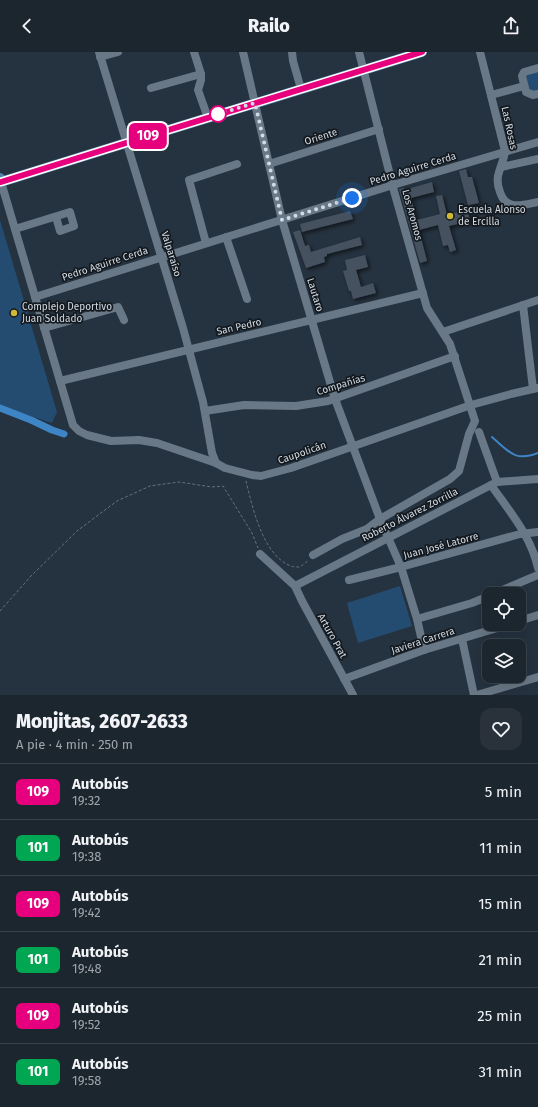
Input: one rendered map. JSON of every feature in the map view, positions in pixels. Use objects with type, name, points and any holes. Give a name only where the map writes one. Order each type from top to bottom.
[{"type":"main road","points":[[0,181],[422,52]]},
{"type":"street","points":[[100,54],[118,52]]},
{"type":"street","points":[[194,52],[201,74],[198,90],[208,118]]},
{"type":"street","name":"Lautaro","points":[[243,52],[282,220],[335,399],[380,519],[401,567],[417,619],[424,650]]},
{"type":"street","points":[[292,52],[301,89]]},
{"type":"street","name":"Los Aromos","points":[[359,52],[393,185],[423,293],[430,315],[443,332],[455,356],[475,421],[468,434],[460,471],[450,479],[380,519]]},
{"type":"street","name":"Las Rosas","points":[[480,52],[505,151],[505,158],[501,167],[498,184],[502,196],[505,202],[510,205],[538,202]]},
{"type":"street","name":"Valparaíso","points":[[100,54],[188,349],[205,411],[212,453],[216,462]]},
{"type":"street","points":[[538,68],[524,72],[522,76],[526,92],[529,94],[538,94]]},
{"type":"street","points":[[151,88],[201,74]]},
{"type":"street","points":[[491,95],[524,86]]},
{"type":"street","name":"Oriente","points":[[269,164],[379,129]]},
{"type":"street","name":"Pedro Aguirre Cerda","points":[[35,297],[393,185],[538,142]]},
{"type":"street","points":[[501,167],[538,159]]},
{"type":"street","points":[[206,243],[189,180],[237,164]]},
{"type":"street","points":[[0,181],[2,195],[15,229],[60,380]]},
{"type":"street","points":[[15,229],[56,217]]},
{"type":"street","points":[[226,237],[247,299]]},
{"type":"street","name":"San Pedro","points":[[60,380],[423,293]]},
{"type":"street","points":[[443,332],[538,300]]},
{"type":"street","points":[[523,306],[535,389]]},
{"type":"street","points":[[44,328],[118,307],[124,320]]},
{"type":"street","name":"Compañías","points":[[205,411],[244,405],[296,406],[317,404],[455,356]]},
{"type":"street","name":"Caupolicán","points":[[60,380],[73,425],[79,432],[111,441],[139,440],[157,442],[216,462],[223,468],[244,474],[261,476],[275,473],[352,447],[471,405],[535,389]]},
{"type":"street","points":[[479,432],[494,484],[526,534],[532,546],[538,568]]},
{"type":"street","name":"Roberto Álvarez Zorrilla","points":[[295,586],[494,484],[538,479]]},
{"type":"street","points":[[314,555],[342,539],[367,529],[380,519]]},
{"type":"street","name":"Juan José Latorre","points":[[348,580],[538,532]]},
{"type":"street","points":[[260,554],[295,586]]},
{"type":"street","points":[[510,587],[538,575]]},
{"type":"street","name":"Arturo Prat","points":[[295,586],[302,602],[353,695]]},
{"type":"street","points":[[417,619],[482,599]]},
{"type":"street","points":[[526,619],[538,615]]},
{"type":"street","name":"Javiera Carrera","points":[[344,679],[424,650],[488,631]]},
{"type":"street","points":[[462,639],[476,695],[538,677]]},
{"type":"path","points":[[244,474],[260,528],[269,547],[277,557],[291,566],[300,567],[314,555]]},
{"type":"path","points":[[0,611],[31,576],[77,531],[117,502],[150,486],[179,482],[212,487],[223,486],[252,533],[260,554]]},
{"type":"shaded area","points":[[538,70],[538,91],[535,92],[527,89],[526,75]]},
{"type":"shaded area","name":"Complejo Deportivo Juan Soldado","points":[[0,220],[57,412],[52,423],[0,406]]},
{"type":"shaded area","points":[[400,586],[412,626],[358,643],[347,603]]},
{"type":"building","points":[[466,169],[468,177],[472,177],[479,203],[468,205],[459,171]]},
{"type":"building","points":[[432,182],[434,192],[411,198],[417,220],[440,214],[436,196],[442,195],[447,215],[467,210],[470,221],[449,226],[456,250],[450,252],[448,245],[443,246],[438,225],[419,230],[427,261],[420,263],[399,189],[404,188],[404,190]]},
{"type":"building","points":[[350,211],[353,219],[302,232],[300,224]]},
{"type":"building","points":[[300,230],[305,246],[309,245],[311,252],[360,237],[362,245],[327,254],[327,256],[324,257],[325,262],[306,268],[293,232]]},
{"type":"building","points":[[365,255],[368,267],[356,270],[361,287],[373,283],[376,293],[353,299],[343,271],[347,270],[345,260]]},
{"type":"waterway","points":[[0,408],[64,434]]},
{"type":"waterway","points":[[492,437],[508,451],[518,456],[530,456],[538,453]]},
{"type":"bus line","name":"109","points":[[1,182],[422,52]]},
{"type":"place","name":"Escuela Alonso de Ercilla","points":[[450,216]]},
{"type":"place","name":"Complejo Deportivo Juan Soldado","points":[[14,313]]},
{"type":"route","points":[[218,114],[255,103],[282,220],[352,198]]}]
